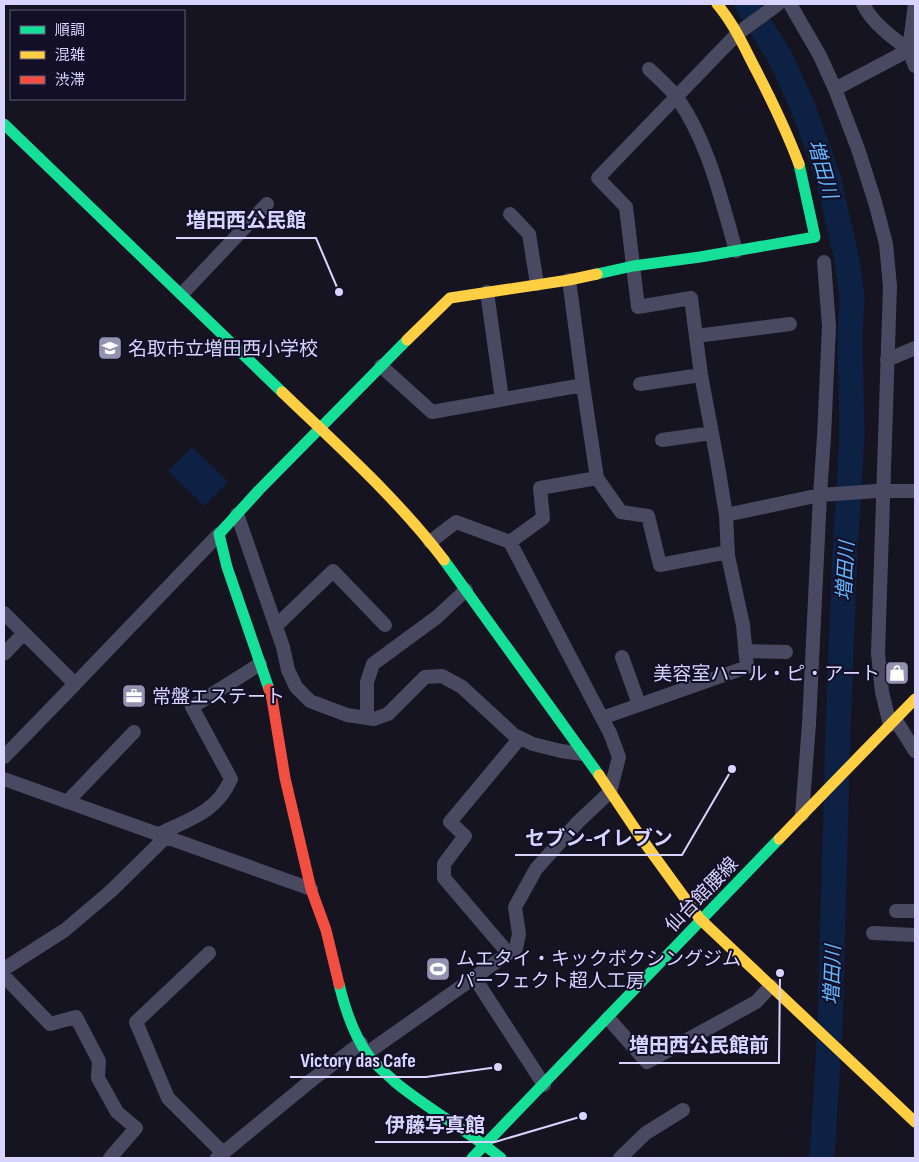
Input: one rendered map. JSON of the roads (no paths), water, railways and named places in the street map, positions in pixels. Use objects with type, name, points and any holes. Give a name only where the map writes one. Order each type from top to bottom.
[{"type":"street","points":[[4,758],[259,490],[450,298],[569,280],[633,266],[736,252],[815,237],[800,170],[740,31],[717,4]]},
{"type":"street","points":[[602,718],[747,668],[742,624],[728,552],[726,515],[701,375],[691,298],[638,307],[626,207],[598,178],[740,31],[778,4]]},
{"type":"street","points":[[790,4],[820,56],[836,89],[867,175],[886,244],[890,286],[880,491],[878,653],[882,692],[893,722],[915,751]]},
{"type":"street","points":[[863,4],[866,10],[889,34],[909,50]]},
{"type":"street","points":[[914,4],[909,50],[915,66]]},
{"type":"street","points":[[836,89],[909,50]]},
{"type":"street","points":[[648,68],[676,97],[693,123],[711,163],[736,252]]},
{"type":"street","points":[[4,124],[385,491],[430,542],[466,590],[700,919],[915,1122]]},
{"type":"street","points":[[182,294],[267,204]]},
{"type":"street","points":[[510,214],[529,234],[537,284]]},
{"type":"street","points":[[806,812],[829,326],[824,262]]},
{"type":"street","points":[[569,280],[597,478],[621,512],[648,516],[660,566],[728,552]]},
{"type":"street","points":[[487,292],[502,399]]},
{"type":"street","points":[[696,336],[790,324]]},
{"type":"street","points":[[887,360],[915,348]]},
{"type":"street","points":[[381,366],[432,412],[583,385]]},
{"type":"street","points":[[640,384],[701,375]]},
{"type":"street","points":[[662,440],[712,433]]},
{"type":"street","points":[[510,542],[543,518],[540,488],[597,478]]},
{"type":"street","points":[[726,515],[820,495],[915,490]]},
{"type":"street","points":[[237,514],[283,647],[288,670],[296,687],[310,702],[347,715],[374,719],[388,714],[425,677],[442,676],[462,687],[514,735],[533,744],[583,754]]},
{"type":"street","points":[[208,953],[136,1022],[168,1098],[220,1156],[306,1085],[516,948],[519,934],[515,907],[536,869],[578,822],[610,792],[619,757],[610,734],[510,542],[456,522],[430,542]]},
{"type":"street","points":[[219,534],[226,567],[272,698],[285,778],[311,889],[319,906],[345,1003],[363,1048],[387,1076],[413,1096],[486,1145],[501,1158]]},
{"type":"street","points":[[276,626],[333,571],[385,624]]},
{"type":"street","points":[[367,718],[367,682],[374,664],[437,617],[466,590]]},
{"type":"street","points":[[4,614],[75,684]]},
{"type":"street","points":[[4,654],[24,633]]},
{"type":"street","points":[[745,651],[786,652]]},
{"type":"street","points":[[622,657],[639,704]]},
{"type":"street","points":[[4,969],[64,930],[111,891],[162,835],[209,810],[226,792],[231,779],[192,707],[260,664]]},
{"type":"street","name":"仙台館腰線","points":[[472,1158],[608,1018],[700,919],[915,699]]},
{"type":"street","points":[[67,802],[134,732]]},
{"type":"street","points":[[508,953],[444,878],[444,864],[465,836],[450,822],[520,738]]},
{"type":"street","points":[[4,779],[311,889]]},
{"type":"street","points":[[896,910],[915,911]]},
{"type":"street","points":[[873,932],[915,935]]},
{"type":"street","points":[[4,976],[50,1024],[76,1017],[99,1061],[98,1078],[117,1112],[136,1128],[110,1158]]},
{"type":"street","points":[[474,977],[544,1085]]},
{"type":"street","points":[[608,1018],[647,1062],[756,1002],[771,986]]},
{"type":"street","points":[[620,1158],[646,1133],[683,1110]]},
{"type":"water","points":[[192,447],[228,482],[204,506],[168,471]]},
{"type":"waterway","name":"増田川","points":[[747,4],[780,57],[803,107],[828,177],[847,260],[852,297],[850,336],[852,435],[838,730],[830,1028],[822,1158]]},
{"type":"place","name":"増田西公民館","points":[[339,292]]},
{"type":"place","name":"名取市立増田西小学校","points":[[110,348]]},
{"type":"place","name":"美容室ハール・ピ・アート","points":[[897,673]]},
{"type":"place","name":"常盤エステート","points":[[134,696]]},
{"type":"place","name":"セブン-イレブン","points":[[732,769]]},
{"type":"place","name":"ムエタイ・キックボクシングジム パーフェクト超人工房","points":[[438,969]]},
{"type":"place","name":"増田西公民館前","points":[[780,973]]},
{"type":"place","name":"Victory das Cafe","points":[[498,1067]]},
{"type":"place","name":"伊藤写真館","points":[[583,1116]]}]
